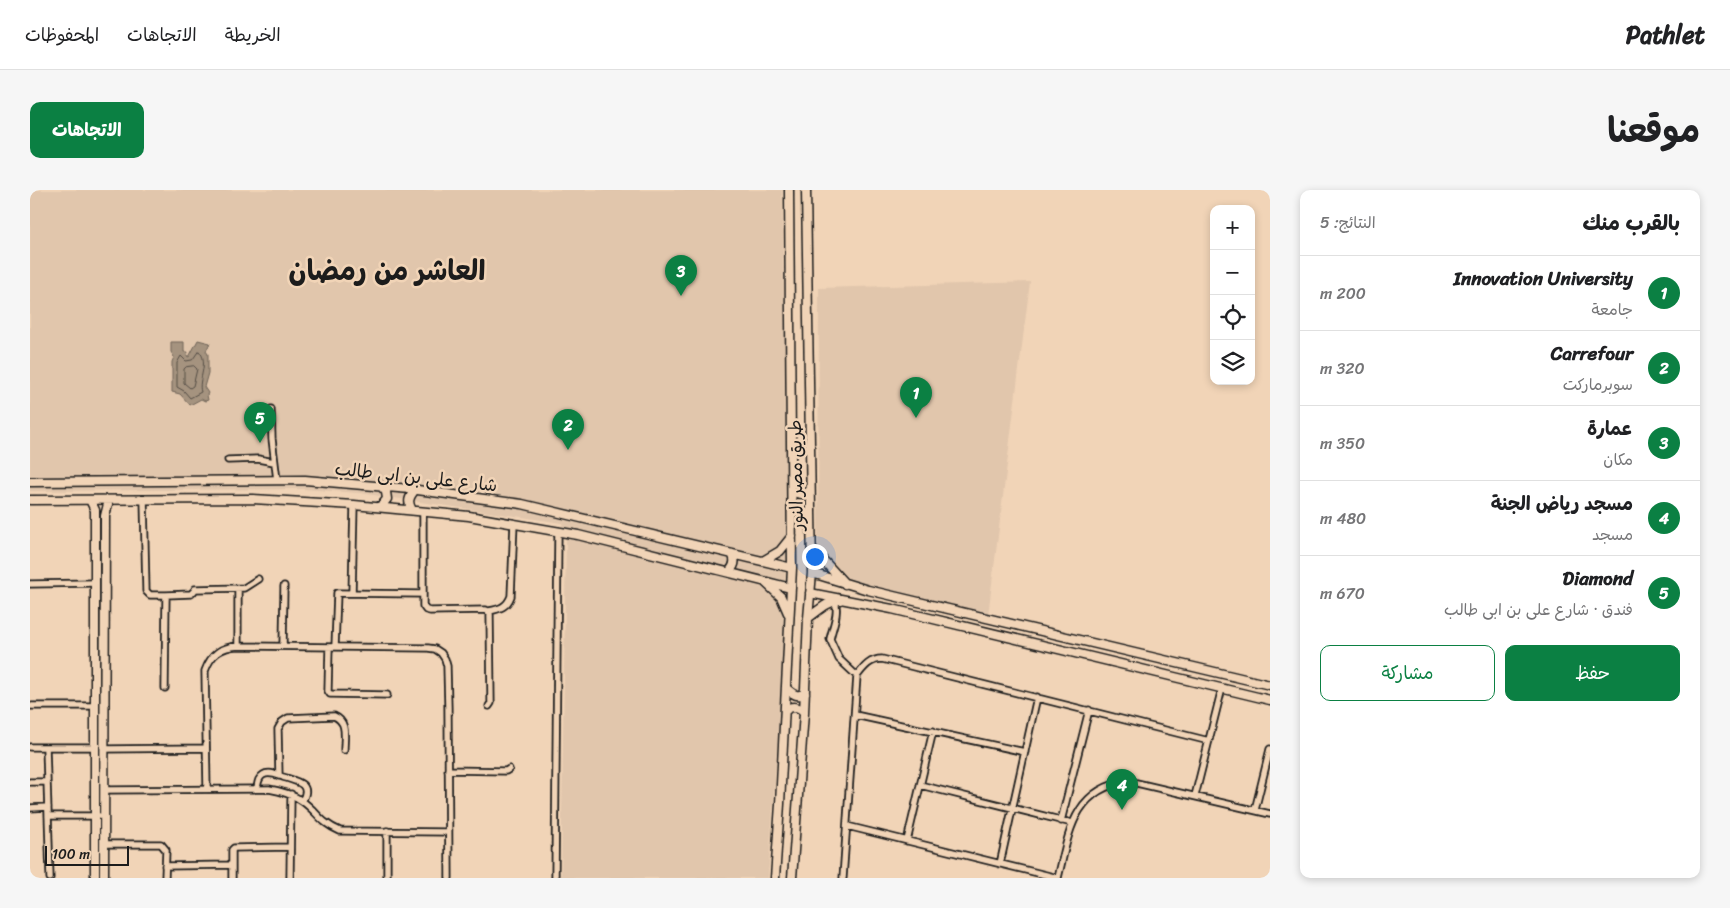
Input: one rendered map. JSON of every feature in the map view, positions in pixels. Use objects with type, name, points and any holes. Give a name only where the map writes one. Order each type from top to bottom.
[{"type":"street","name":"طريق مصر النور","points":[[775,878],[792,568],[790,190]]},
{"type":"street","name":"طريق مصر النور","points":[[792,878],[812,573],[806,190]]},
{"type":"street","points":[[271,409],[277,480]]},
{"type":"street","points":[[228,460],[258,459],[274,462]]},
{"type":"street","name":"شارع على بن ابى طالب","points":[[30,482],[277,480],[381,486],[522,504],[792,568]]},
{"type":"street","points":[[378,507],[387,499],[386,492],[381,486]]},
{"type":"street","points":[[412,510],[409,499],[415,490]]},
{"type":"street","points":[[792,490],[801,494],[806,494],[810,490]]},
{"type":"street","points":[[144,499],[146,591],[150,595],[191,594],[195,590],[238,589],[244,588],[258,579]]},
{"type":"street","name":"شارع على بن ابى طالب","points":[[30,500],[253,499],[354,505],[469,516],[558,531],[627,546],[791,588]]},
{"type":"street","points":[[90,500],[95,510],[95,878]]},
{"type":"street","points":[[104,878],[105,516],[109,500]]},
{"type":"street","points":[[352,593],[354,505]]},
{"type":"street","points":[[423,512],[423,606],[426,610],[489,610],[505,606],[511,596],[514,523]]},
{"type":"street","points":[[792,515],[796,512],[801,512],[811,517]]},
{"type":"street","points":[[555,878],[558,531]]},
{"type":"street","points":[[762,561],[780,551],[792,536]]},
{"type":"street","points":[[812,549],[845,584]]},
{"type":"street","points":[[729,572],[735,561],[732,554]]},
{"type":"street","points":[[812,573],[868,590],[1270,686]]},
{"type":"street","points":[[764,582],[781,597],[790,618]]},
{"type":"street","points":[[30,584],[95,583]]},
{"type":"street","points":[[283,646],[284,586]]},
{"type":"street","points":[[238,589],[238,646]]},
{"type":"street","points":[[865,603],[868,590]]},
{"type":"street","points":[[386,696],[334,695],[328,691],[337,593],[423,594]]},
{"type":"street","points":[[810,593],[839,600],[865,603],[1270,700]]},
{"type":"street","points":[[165,688],[166,595]]},
{"type":"street","points":[[808,618],[839,600]]},
{"type":"street","points":[[839,600],[830,639],[839,659],[856,676]]},
{"type":"street","points":[[489,610],[491,671],[491,703],[489,706]]},
{"type":"street","points":[[207,789],[205,671],[212,656],[219,650],[238,646],[428,648],[435,650],[441,653],[447,666],[449,878]]},
{"type":"street","points":[[842,878],[855,715],[856,676],[870,662],[882,659],[1209,741]]},
{"type":"street","points":[[786,688],[793,695],[800,696],[805,693]]},
{"type":"street","points":[[1195,796],[1222,688]]},
{"type":"street","points":[[1000,864],[1037,697]]},
{"type":"street","points":[[30,706],[95,706]]},
{"type":"street","points":[[785,711],[791,707],[798,707],[804,713]]},
{"type":"street","points":[[1061,821],[1089,710]]},
{"type":"street","points":[[855,715],[1025,752]]},
{"type":"street","points":[[279,776],[278,729],[282,722],[288,718],[334,716],[341,719],[344,724],[344,750]]},
{"type":"street","points":[[907,841],[933,732]]},
{"type":"street","points":[[30,747],[95,746],[104,740]]},
{"type":"street","points":[[95,746],[100,750],[206,748]]},
{"type":"street","points":[[46,747],[50,878]]},
{"type":"street","points":[[1255,810],[1270,751]]},
{"type":"street","points":[[448,770],[506,771],[509,769]]},
{"type":"street","points":[[257,788],[258,780],[263,775],[270,773],[303,785],[306,790],[302,801]]},
{"type":"street","points":[[847,826],[1058,878],[1072,823],[1079,809],[1088,798],[1100,789],[1113,783],[1128,781],[1270,814]]},
{"type":"street","points":[[30,782],[47,782]]},
{"type":"street","points":[[920,785],[1072,823]]},
{"type":"street","points":[[104,790],[257,788],[274,790],[290,794],[302,801],[320,820],[340,831],[448,832]]},
{"type":"street","points":[[290,794],[290,878]]},
{"type":"street","points":[[30,808],[48,807]]},
{"type":"street","points":[[48,816],[104,816]]},
{"type":"street","points":[[387,878],[388,831]]},
{"type":"street","points":[[104,844],[162,844],[166,850],[165,878]]},
{"type":"street","points":[[232,878],[232,850],[237,847],[289,846]]},
{"type":"street","points":[[166,866],[232,864]]},
{"type":"shaded area","points":[[30,190],[782,190],[790,577],[768,878],[561,878],[566,541],[562,523],[360,493],[302,489],[30,491]]},
{"type":"shaded area","points":[[1030,282],[988,615],[842,580],[818,548],[819,288]]},
{"type":"water","points":[[198,340],[210,343],[206,351],[208,354],[208,373],[204,387],[208,393],[208,400],[201,399],[190,405],[180,394],[172,392],[172,362],[174,357],[171,352],[171,342],[184,342],[184,352],[188,352],[187,356],[189,357]]},
{"type":"place","name":"عمارة","points":[[681,296]]},
{"type":"place","name":"Innovation University","points":[[916,418]]},
{"type":"place","name":"Diamond","points":[[260,443]]},
{"type":"place","name":"Carrefour","points":[[568,450]]},
{"type":"place","name":"مسجد رياض الجنة","points":[[1122,810]]},
{"type":"district","name":"العاشر من رمضان","points":[[387,270]]}]
